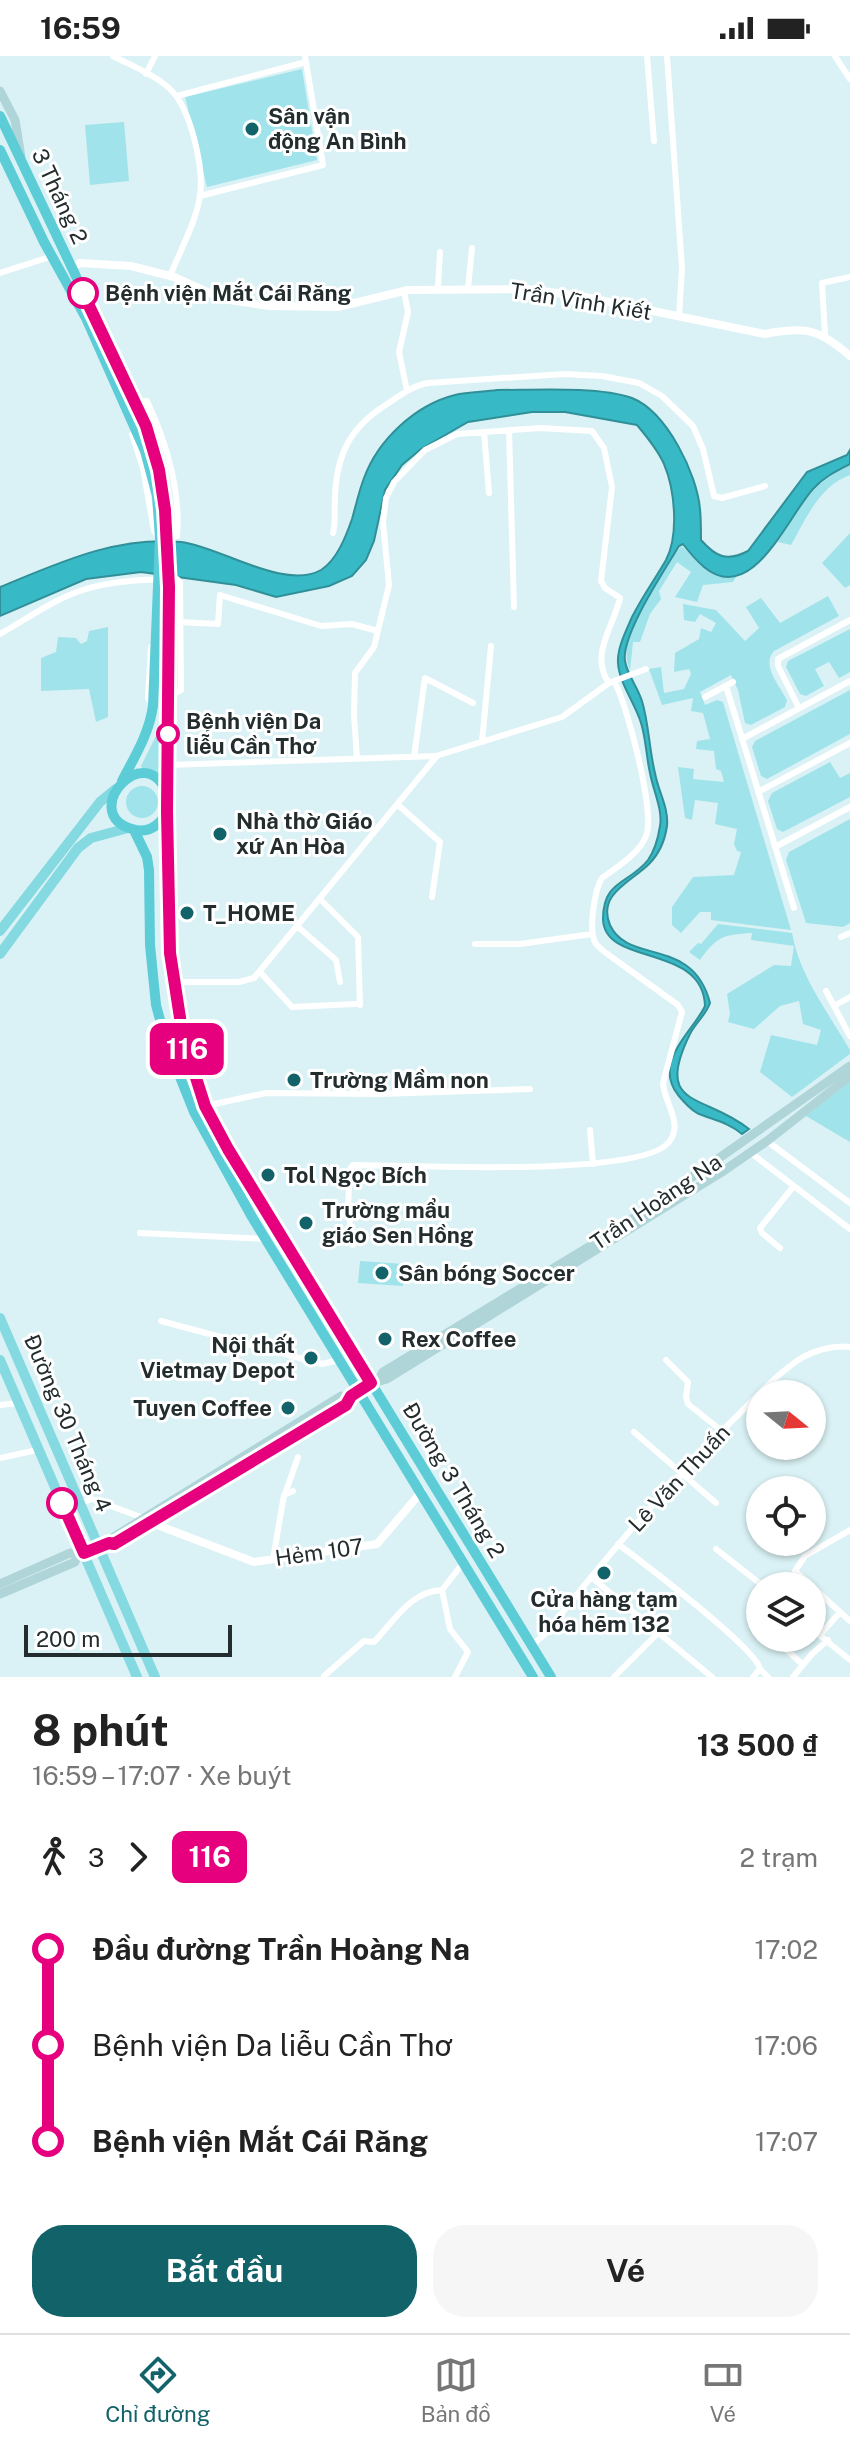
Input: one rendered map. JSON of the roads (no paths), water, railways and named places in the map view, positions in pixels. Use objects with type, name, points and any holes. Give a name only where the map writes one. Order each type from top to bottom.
[{"type":"highway","name":"3 Tháng 2","points":[[2,119],[71,267],[159,470],[168,539],[168,797]]},
{"type":"highway","name":"3 Tháng 2","points":[[0,150],[133,408]]},
{"type":"highway","name":"3 Tháng 2","points":[[118,785],[147,734],[155,689],[160,538],[150,450]]},
{"type":"highway","points":[[134,775],[149,775],[162,784],[168,797],[167,812],[151,828],[131,829],[114,811],[113,796],[118,785],[134,775]]},
{"type":"highway","name":"Đường 3 Tháng 2","points":[[167,812],[173,982],[183,1037],[205,1106],[228,1149],[375,1382],[551,1677]]},
{"type":"highway","name":"Đường 3 Tháng 2","points":[[131,829],[147,857],[156,1005],[166,1042],[194,1112],[341,1359],[356,1393],[422,1491],[533,1677]]},
{"type":"main road","points":[[0,91],[15,120],[21,160]]},
{"type":"main road","points":[[0,931],[100,802],[118,785]]},
{"type":"main road","points":[[0,954],[78,848],[91,838],[131,829]]},
{"type":"main road","name":"Trần Hoàng Na","points":[[375,1382],[383,1372],[618,1229],[850,1066]]},
{"type":"main road","name":"Trần Hoàng Na","points":[[0,1584],[70,1553],[80,1554],[104,1546],[112,1538],[149,1521],[341,1396],[387,1379],[751,1153],[850,1076]]},
{"type":"main road","points":[[759,1132],[767,1141]]},
{"type":"main road","points":[[741,1145],[751,1153]]},
{"type":"main road","name":"Đường 30 Tháng 4","points":[[0,1318],[81,1503],[104,1546],[155,1677]]},
{"type":"main road","name":"Đường 30 Tháng 4","points":[[0,1360],[80,1554],[137,1677]]},
{"type":"main road","name":"Trần Hoàng Na","points":[[0,1594],[75,1562],[80,1554]]},
{"type":"street","points":[[113,56],[168,87],[177,96],[189,120],[200,175],[200,196],[170,276]]},
{"type":"street","points":[[146,74],[155,56]]},
{"type":"street","points":[[647,56],[654,141]]},
{"type":"street","points":[[667,56],[682,268],[679,317]]},
{"type":"street","points":[[835,56],[850,79]]},
{"type":"street","points":[[177,96],[305,59],[323,165],[200,196]]},
{"type":"street","points":[[468,288],[472,248]]},
{"type":"street","points":[[438,288],[440,252]]},
{"type":"street","points":[[0,273],[53,256]]},
{"type":"street","name":"Trần Vĩnh Kiết","points":[[71,267],[80,263],[131,266],[170,276],[223,299],[269,306],[338,307],[404,291],[438,288],[540,290],[765,334],[785,330],[811,331],[825,336],[850,356]]},
{"type":"street","points":[[825,336],[822,283],[850,277]]},
{"type":"street","points":[[404,291],[408,312],[399,352],[407,391]]},
{"type":"street","points":[[333,533],[336,522],[335,490],[345,444],[369,416],[407,391],[428,383],[565,374],[632,381],[662,396],[693,426],[703,449],[714,496],[722,498],[765,486]]},
{"type":"street","points":[[147,401],[160,429],[174,492],[177,536],[157,535],[151,523],[149,494],[127,419],[133,408],[147,401]]},
{"type":"street","points":[[509,430],[514,607]]},
{"type":"street","points":[[353,1245],[348,1206],[350,1169],[353,1165],[516,1168],[593,1164],[656,1151],[668,1144],[675,1126],[663,1092],[663,1074],[682,1012],[678,1005],[606,953],[596,944],[592,934],[597,886],[602,878],[642,844],[650,821],[621,694],[613,682],[603,675],[601,665],[606,632],[620,598],[605,588],[601,581],[612,487],[604,448],[592,431],[509,430],[457,434],[425,450],[394,482],[386,498],[383,522],[389,585],[370,655],[355,673],[357,759]]},
{"type":"street","points":[[484,432],[489,493]]},
{"type":"street","points":[[153,706],[148,698],[154,579]]},
{"type":"street","points":[[0,634],[84,589],[154,579],[177,579],[180,582],[181,690],[169,696]]},
{"type":"street","points":[[180,622],[218,624],[220,595],[321,626],[352,624],[378,631]]},
{"type":"street","points":[[799,708],[778,666],[778,659],[850,620]]},
{"type":"street","points":[[482,742],[491,646]]},
{"type":"street","points":[[168,765],[436,756],[562,717],[613,682],[642,670]]},
{"type":"street","points":[[414,757],[425,678],[473,703]]},
{"type":"street","points":[[742,739],[850,681]]},
{"type":"street","points":[[705,697],[729,684],[742,739],[794,908]]},
{"type":"street","points":[[758,792],[850,743]]},
{"type":"street","points":[[173,982],[247,981],[260,972],[436,756]]},
{"type":"street","points":[[397,804],[440,842],[432,897]]},
{"type":"street","points":[[775,847],[850,807]]},
{"type":"street","points":[[260,972],[294,1008],[358,1004],[358,937],[320,899]]},
{"type":"street","points":[[297,926],[336,960],[340,982]]},
{"type":"street","points":[[841,937],[850,933]]},
{"type":"street","points":[[475,944],[520,944],[592,934]]},
{"type":"street","points":[[826,991],[850,1036]]},
{"type":"street","points":[[834,1006],[850,997]]},
{"type":"street","points":[[205,1106],[266,1093],[379,1094],[530,1089]]},
{"type":"street","points":[[590,1130],[593,1164]]},
{"type":"street","points":[[767,1141],[850,1203]]},
{"type":"street","points":[[751,1153],[850,1229]]},
{"type":"street","points":[[780,1248],[760,1228],[793,1187]]},
{"type":"street","points":[[140,1233],[267,1239]]},
{"type":"street","points":[[161,1321],[322,1364],[341,1359]]},
{"type":"street","name":"Lê Văn Thuấn","points":[[532,1645],[544,1635],[681,1472],[722,1431],[802,1358],[833,1345],[850,1347]]},
{"type":"street","points":[[666,1360],[688,1382],[688,1404],[722,1431]]},
{"type":"street","points":[[0,1405],[18,1403]]},
{"type":"street","points":[[634,1432],[716,1503]]},
{"type":"street","points":[[0,1458],[37,1450]]},
{"type":"street","points":[[273,1559],[298,1457]]},
{"type":"street","name":"Hẻm 107","points":[[81,1503],[92,1499],[254,1562],[377,1544],[422,1491]]},
{"type":"street","points":[[850,1530],[805,1556],[795,1571],[850,1621]]},
{"type":"street","points":[[618,1544],[725,1629],[758,1661],[760,1669],[768,1677]]},
{"type":"street","points":[[716,1549],[746,1573]]},
{"type":"street","points":[[324,1676],[364,1641],[374,1642],[416,1597],[425,1591],[442,1590],[463,1563]]},
{"type":"street","points":[[591,1577],[707,1676]]},
{"type":"street","points":[[442,1590],[450,1629],[468,1652],[455,1677]]},
{"type":"street","points":[[826,1628],[840,1612]]},
{"type":"street","points":[[614,1677],[658,1633]]},
{"type":"street","points":[[793,1677],[828,1640],[850,1660]]},
{"type":"street","points":[[789,1652],[803,1665]]},
{"type":"street","points":[[753,1677],[760,1669]]},
{"type":"place","name":"Sân vận động An Bình","points":[[252,129]]},
{"type":"place","name":"Bệnh viện Mắt Cái Răng","points":[[83,293]]},
{"type":"place","name":"Bệnh viện Da liễu Cần Thơ","points":[[168,734]]},
{"type":"place","name":"Nhà thờ Giáo xứ An Hòa","points":[[220,834]]},
{"type":"place","name":"T_HOME","points":[[187,913]]},
{"type":"place","name":"Trường Mầm non","points":[[294,1080]]},
{"type":"place","name":"Tol Ngọc Bích","points":[[268,1175]]},
{"type":"place","name":"Trường mẩu giáo Sen Hồng","points":[[306,1223]]},
{"type":"place","name":"Sân bóng Soccer","points":[[382,1273]]},
{"type":"place","name":"Rex Coffee","points":[[385,1339]]},
{"type":"place","name":"Nội thất Vietmay Depot","points":[[311,1358]]},
{"type":"place","name":"Tuyen Coffee","points":[[288,1408]]},
{"type":"place","name":"Cửa hàng tạm hóa hẽm 132","points":[[604,1573]]}]
